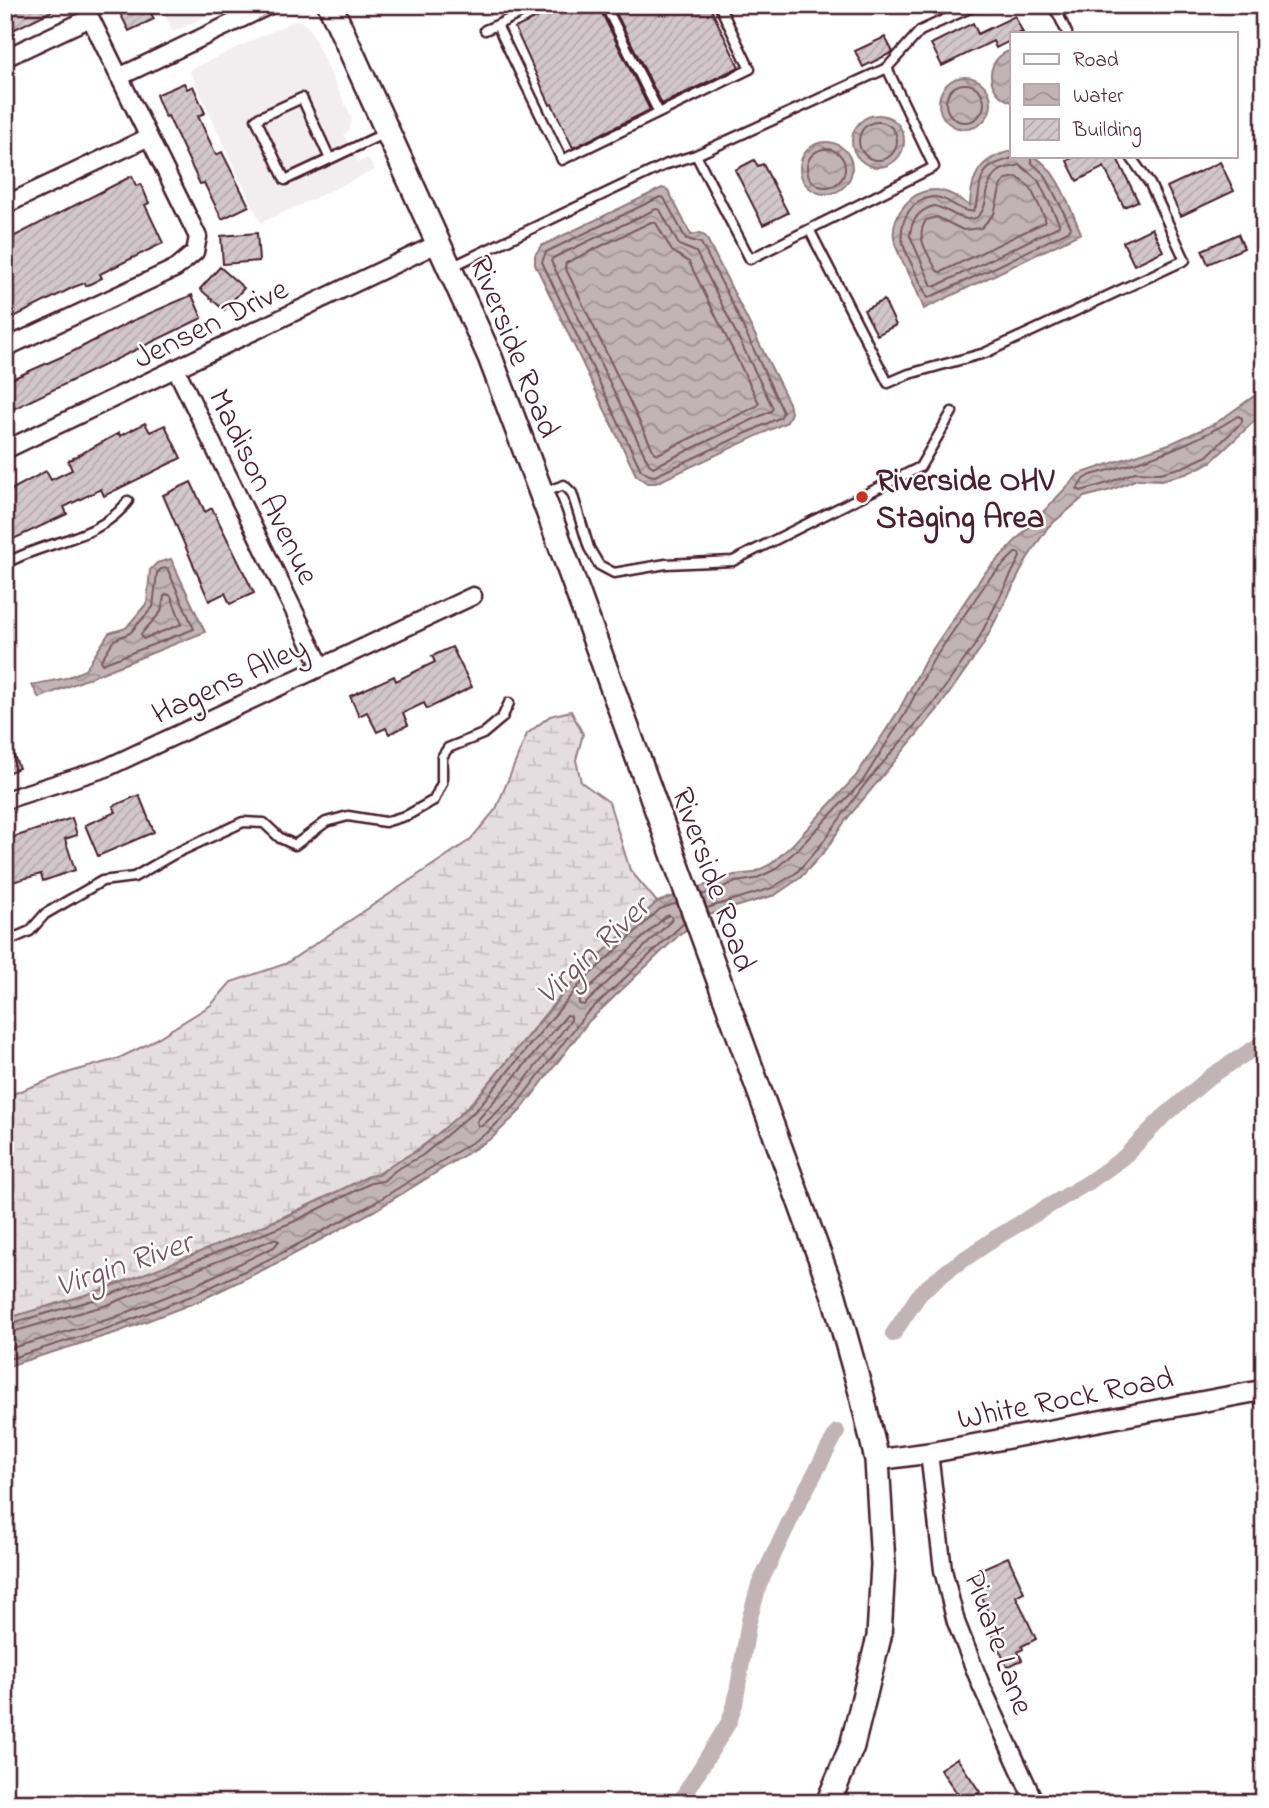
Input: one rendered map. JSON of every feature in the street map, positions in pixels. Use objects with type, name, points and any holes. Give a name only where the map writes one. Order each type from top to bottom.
[{"type":"main road","name":"Riverside Road","points":[[330,5],[490,357],[834,1296],[862,1396],[877,1460],[883,1564],[879,1637],[852,1746],[828,1803]]},
{"type":"street","points":[[119,77],[270,5]]},
{"type":"street","points":[[5,58],[87,11],[198,237],[195,252],[176,268],[5,348]]},
{"type":"street","points":[[5,205],[149,137]]},
{"type":"street","name":"Jensen Drive","points":[[5,450],[439,243]]},
{"type":"street","name":"Madison Avenue","points":[[177,369],[321,666]]},
{"type":"street","name":"Hagens Alley","points":[[5,800],[106,768],[473,596]]},
{"type":"street","name":"White Rock Road","points":[[877,1460],[929,1453],[1264,1390]]},
{"type":"street","name":"Piuate Lane","points":[[929,1453],[943,1570],[956,1622],[981,1685],[1035,1803]]},
{"type":"lane","points":[[485,30],[536,5]]},
{"type":"lane","points":[[605,5],[659,113]]},
{"type":"lane","points":[[496,25],[562,160],[750,69],[719,5]]},
{"type":"lane","points":[[451,267],[667,164],[696,155],[887,68],[920,31],[976,5]]},
{"type":"lane","points":[[1051,5],[1067,32]]},
{"type":"lane","points":[[696,155],[750,259],[934,167],[887,68]]},
{"type":"lane","points":[[330,159],[302,98],[256,119],[285,180],[388,132]]},
{"type":"lane","points":[[810,231],[888,383],[909,374],[985,353],[1185,260],[1150,184],[1131,158]]},
{"type":"lane","points":[[542,493],[564,485],[572,493],[589,548],[599,565],[614,573],[666,564],[733,561],[920,467],[952,412]]},
{"type":"lane","points":[[5,564],[87,533],[117,516],[128,501]]},
{"type":"lane","points":[[5,942],[30,930],[45,914],[102,881],[134,877],[174,854],[243,822],[264,823],[280,838],[295,845],[326,822],[348,816],[385,822],[408,814],[434,800],[442,783],[442,757],[448,748],[483,734],[502,718],[509,703]]},
{"type":"shaded area","points":[[160,5],[230,5],[173,32]]},
{"type":"shaded area","points":[[296,20],[309,28],[352,119],[349,131],[344,134],[358,162],[368,158],[375,170],[261,223],[189,70]]},
{"type":"green space","points":[[571,711],[583,734],[576,760],[581,782],[609,802],[630,870],[657,902],[579,976],[473,1101],[425,1144],[377,1174],[171,1264],[91,1293],[5,1319],[5,1097],[67,1073],[117,1059],[146,1045],[211,1005],[231,982],[285,964],[470,840],[496,809],[527,734],[550,716]]},
{"type":"water","points":[[1010,51],[1010,101],[1003,98],[992,84],[992,68],[1003,54]]},
{"type":"water","points":[[965,77],[984,84],[991,103],[984,122],[965,129],[946,122],[939,103],[946,84]]},
{"type":"water","points":[[878,115],[897,122],[904,141],[897,160],[878,167],[859,160],[852,141],[859,122]]},
{"type":"water","points":[[826,142],[836,144],[844,150],[850,158],[850,178],[844,186],[836,192],[826,194],[816,192],[808,186],[802,178],[800,168],[802,158],[808,150],[816,144]]},
{"type":"water","points":[[1010,152],[1010,158],[1036,158],[1042,162],[1062,190],[1081,233],[924,309],[895,243],[894,229],[900,212],[919,194],[936,190],[950,194],[970,206],[972,185],[979,170],[985,163]]},
{"type":"water","points":[[662,188],[668,190],[691,235],[700,233],[706,237],[789,403],[791,413],[787,422],[656,483],[647,483],[636,475],[535,264],[535,255],[541,246]]},
{"type":"water","points":[[1264,389],[1264,412],[1211,462],[1186,474],[1161,480],[1137,479],[1084,497],[1048,527],[1027,559],[983,645],[939,708],[845,821],[826,850],[800,878],[775,895],[709,915],[680,934],[589,1021],[521,1110],[492,1138],[374,1211],[199,1301],[118,1332],[5,1367],[5,1319],[102,1290],[190,1256],[290,1215],[369,1176],[379,1175],[392,1164],[419,1150],[471,1105],[578,976],[657,902],[734,875],[753,873],[771,864],[792,845],[856,776],[899,710],[926,659],[983,575],[1079,474],[1172,443],[1216,423]]},
{"type":"water","points":[[171,559],[205,632],[39,698],[32,685],[66,678],[85,670],[109,633],[126,628],[147,603],[150,570],[157,563]]},
{"type":"building","points":[[5,5],[64,5],[5,34]]},
{"type":"building","points":[[116,5],[147,5],[154,19],[129,31]]},
{"type":"building","points":[[563,5],[598,5],[650,110],[573,148],[515,28]]},
{"type":"building","points":[[612,5],[709,5],[739,67],[662,104]]},
{"type":"building","points":[[1015,16],[1023,32],[1010,32],[1010,41],[996,48],[993,41],[942,66],[931,44],[973,23],[978,34]]},
{"type":"building","points":[[885,37],[893,52],[863,67],[855,51]]},
{"type":"building","points":[[184,83],[187,89],[193,86],[205,113],[198,116],[216,155],[222,152],[249,206],[222,219],[204,183],[200,184],[156,95]]},
{"type":"building","points":[[1072,158],[1121,158],[1118,160],[1138,201],[1124,207],[1104,167],[1077,181],[1067,161]]},
{"type":"building","points":[[754,160],[758,166],[763,164],[788,213],[763,225],[735,170]]},
{"type":"building","points":[[1220,162],[1234,191],[1181,216],[1167,187]]},
{"type":"building","points":[[132,176],[136,186],[141,184],[149,203],[145,205],[163,243],[100,274],[102,278],[86,286],[85,283],[74,287],[12,318],[5,305],[5,241]]},
{"type":"building","points":[[1152,228],[1163,251],[1134,265],[1123,242]]},
{"type":"building","points":[[257,233],[259,261],[223,264],[221,236]]},
{"type":"building","points":[[1238,234],[1244,248],[1208,264],[1202,250]]},
{"type":"building","points":[[220,267],[244,288],[224,310],[200,289]]},
{"type":"building","points":[[192,295],[202,318],[5,413],[5,382]]},
{"type":"building","points":[[884,300],[896,325],[877,335],[864,310]]},
{"type":"building","points":[[145,423],[150,432],[165,425],[181,458],[104,496],[101,489],[64,507],[67,514],[5,543],[5,493],[46,471],[51,480],[72,470],[68,461],[119,433],[120,436]]},
{"type":"building","points":[[191,482],[205,512],[212,508],[254,593],[230,604],[225,593],[209,601],[163,495]]},
{"type":"building","points":[[452,647],[472,687],[427,709],[424,703],[403,713],[408,725],[389,734],[386,728],[377,732],[367,712],[359,716],[350,696],[394,676],[396,681],[435,662],[432,656]]},
{"type":"building","points":[[5,734],[19,768],[5,774]]},
{"type":"building","points":[[139,795],[154,832],[98,856],[85,825],[116,812],[113,806]]},
{"type":"building","points":[[72,818],[77,835],[65,839],[75,870],[43,881],[41,874],[5,884],[5,840]]},
{"type":"building","points":[[1008,1557],[1024,1592],[1016,1596],[1036,1639],[1022,1646],[1023,1649],[1018,1652],[1022,1660],[1007,1667],[991,1631],[996,1629],[970,1574]]},
{"type":"building","points":[[957,1758],[980,1792],[964,1803],[940,1769]]},
{"type":"waterway","points":[[893,1334],[921,1292],[951,1268],[1123,1158],[1161,1119],[1211,1076],[1264,1042]]},
{"type":"waterway","points":[[679,1803],[729,1722],[759,1585],[837,1432]]},
{"type":"place","name":"Riverside OHV Staging Area","points":[[862,497]]},
{"type":"water label","name":"Virgin River","points":[[591,949]]},
{"type":"water label","name":"Virgin River","points":[[123,1262]]}]
